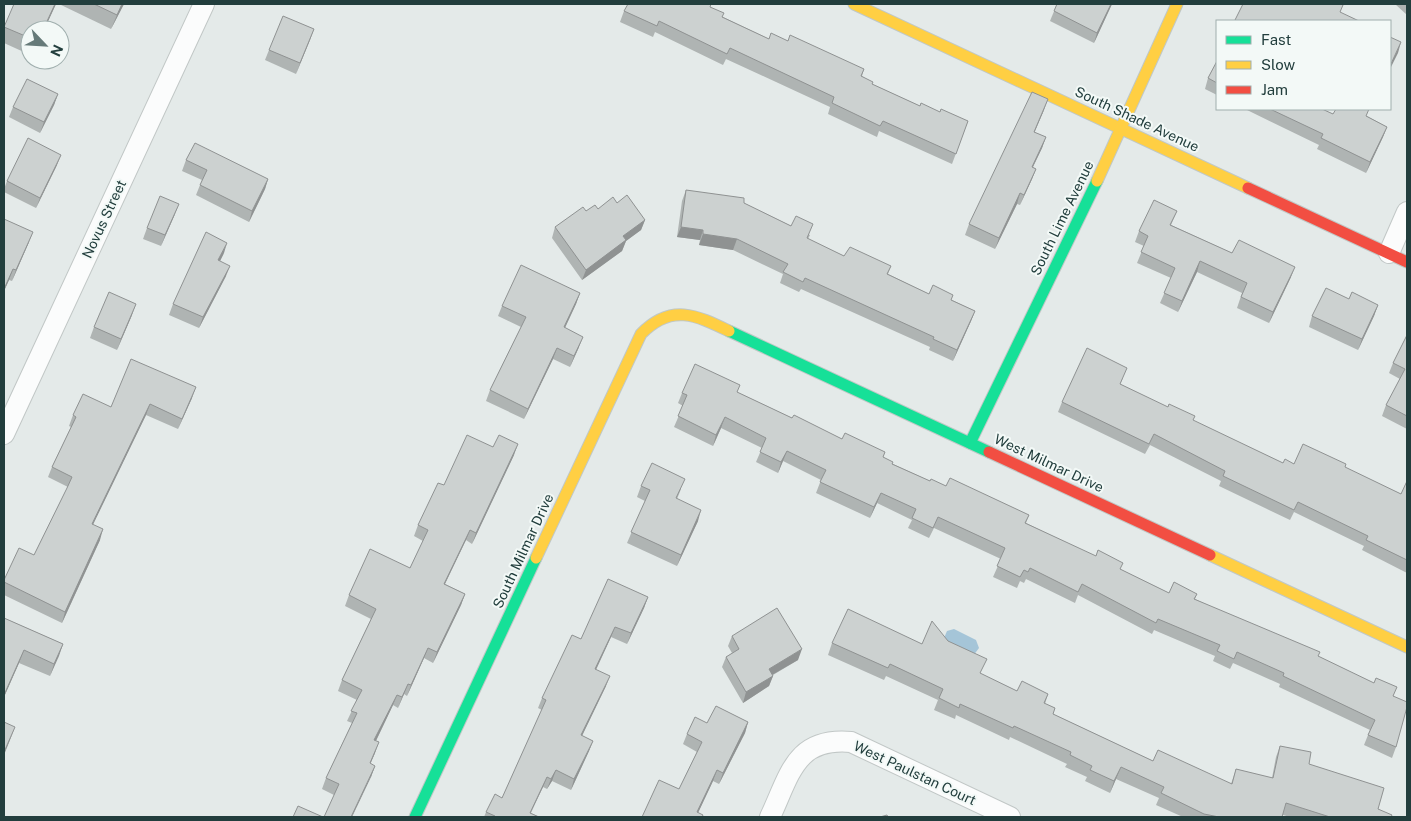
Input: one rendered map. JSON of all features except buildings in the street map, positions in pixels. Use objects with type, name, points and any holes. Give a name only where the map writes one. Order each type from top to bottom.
[{"type":"street","name":"Novus Street","points":[[4,434],[204,4]]},
{"type":"street","name":"South Shade Avenue","points":[[854,4],[1407,262]]},
{"type":"street","name":"South Lime Avenue","points":[[970,443],[1122,128],[1177,4]]},
{"type":"street","points":[[1389,253],[1407,212]]},
{"type":"street","name":"West Milmar Drive","points":[[675,314],[695,315],[1407,647]]},
{"type":"street","name":"South Milmar Drive","points":[[415,817],[641,334],[649,325],[663,316],[675,314]]},
{"type":"street","name":"West Paulstan Court","points":[[770,817],[797,761],[816,745],[831,740],[851,742],[1010,817]]},
{"type":"water","points":[[954,629],[976,640],[979,648],[973,656],[951,645],[944,638],[947,631]]},
{"type":"traffic: fast","points":[[970,443],[1097,181]]},
{"type":"traffic: fast","points":[[729,331],[989,452]]},
{"type":"traffic: fast","points":[[415,817],[536,558]]},
{"type":"traffic: slow","points":[[854,4],[1248,188]]},
{"type":"traffic: slow","points":[[1097,181],[1177,4]]},
{"type":"traffic: slow","points":[[536,558],[641,334],[652,324],[673,315],[684,315],[706,320],[729,331]]},
{"type":"traffic: slow","points":[[1210,555],[1407,647]]},
{"type":"traffic: jam","points":[[1248,188],[1407,262]]},
{"type":"traffic: jam","points":[[989,452],[1210,555]]}]
